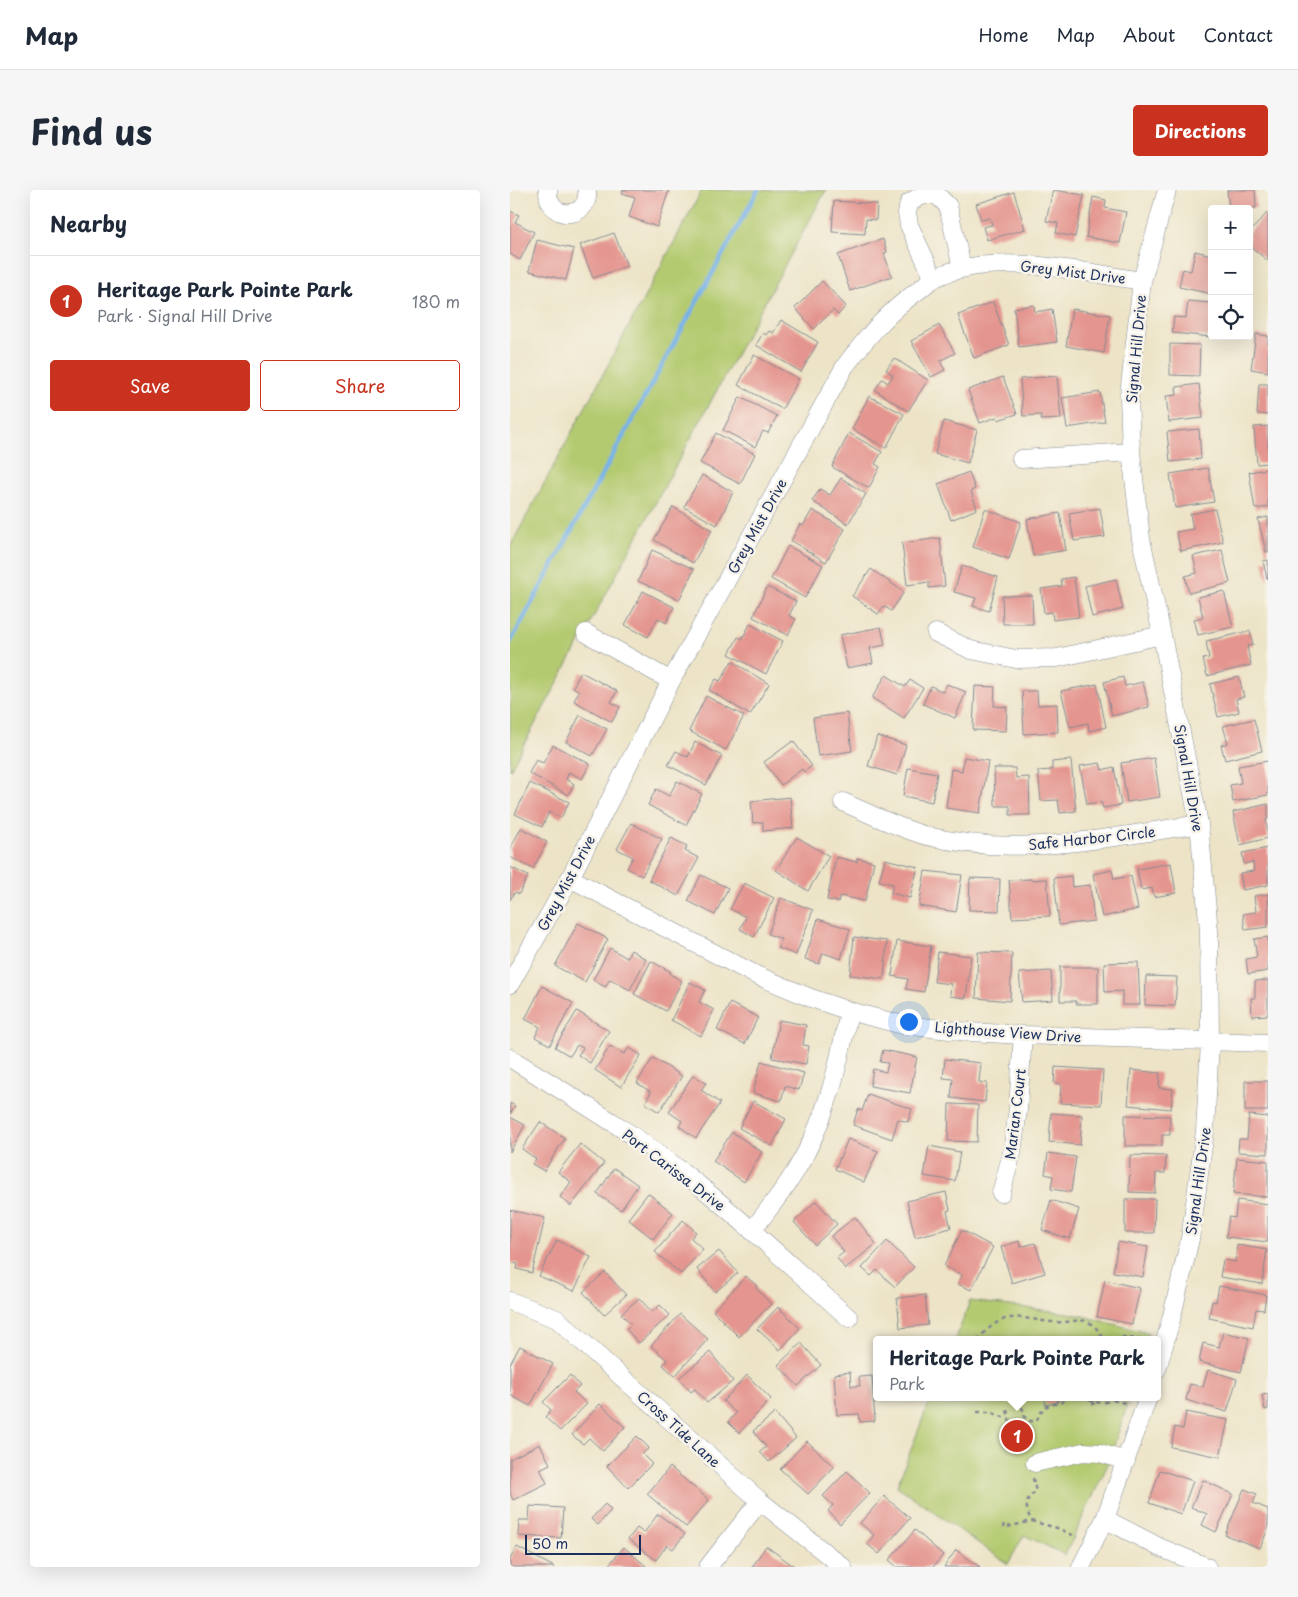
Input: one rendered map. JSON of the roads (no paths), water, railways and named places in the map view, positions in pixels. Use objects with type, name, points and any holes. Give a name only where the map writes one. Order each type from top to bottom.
[{"type":"street","points":[[548,190],[553,208],[565,214],[572,214],[583,207],[586,201],[587,190]]},
{"type":"street","name":"Signal Hill Drive","points":[[1161,1356],[1172,1320],[1190,1240],[1205,1131],[1210,1042],[1208,931],[1199,824],[1141,539],[1131,452],[1129,395],[1142,281],[1167,190]]},
{"type":"street","points":[[934,278],[910,225],[907,213],[909,203],[919,197],[928,194],[938,196],[948,206],[962,268]]},
{"type":"street","name":"Grey Mist Drive","points":[[510,984],[570,878],[671,681],[845,366],[872,330],[901,302],[934,278],[962,268],[1001,264],[1039,266],[1142,281]]},
{"type":"street","points":[[1021,459],[1131,452]]},
{"type":"street","points":[[586,633],[671,681]]},
{"type":"street","points":[[936,633],[971,650],[1016,659],[1056,658],[1162,635]]},
{"type":"street","name":"Safe Harbor Circle","points":[[843,802],[882,820],[927,836],[968,843],[1002,846],[1051,845],[1199,824]]},
{"type":"street","name":"Lighthouse View Drive","points":[[570,878],[756,974],[811,998],[849,1011],[902,1025],[1023,1035],[1268,1043]]},
{"type":"street","points":[[752,1231],[794,1173],[811,1143],[827,1106],[837,1073],[849,1011]]},
{"type":"street","name":"Marian Court","points":[[1001,1193],[1012,1153],[1018,1110],[1023,1035]]},
{"type":"street","name":"Port Carissa Drive","points":[[510,1058],[596,1112],[683,1173],[752,1231],[848,1318]]},
{"type":"street","name":"Cross Tide Lane","points":[[510,1301],[557,1319],[760,1501],[843,1567]]},
{"type":"street","points":[[1081,1567],[1105,1520],[1147,1401]]},
{"type":"street","points":[[1034,1470],[1083,1452],[1100,1453],[1126,1461]]},
{"type":"street","points":[[708,1567],[760,1501]]},
{"type":"street","points":[[1105,1520],[1159,1547],[1208,1567]]},
{"type":"waterway","points":[[510,643],[758,190]]},
{"type":"place","name":"Heritage Park Pointe Park","points":[[1017,1436]]}]
